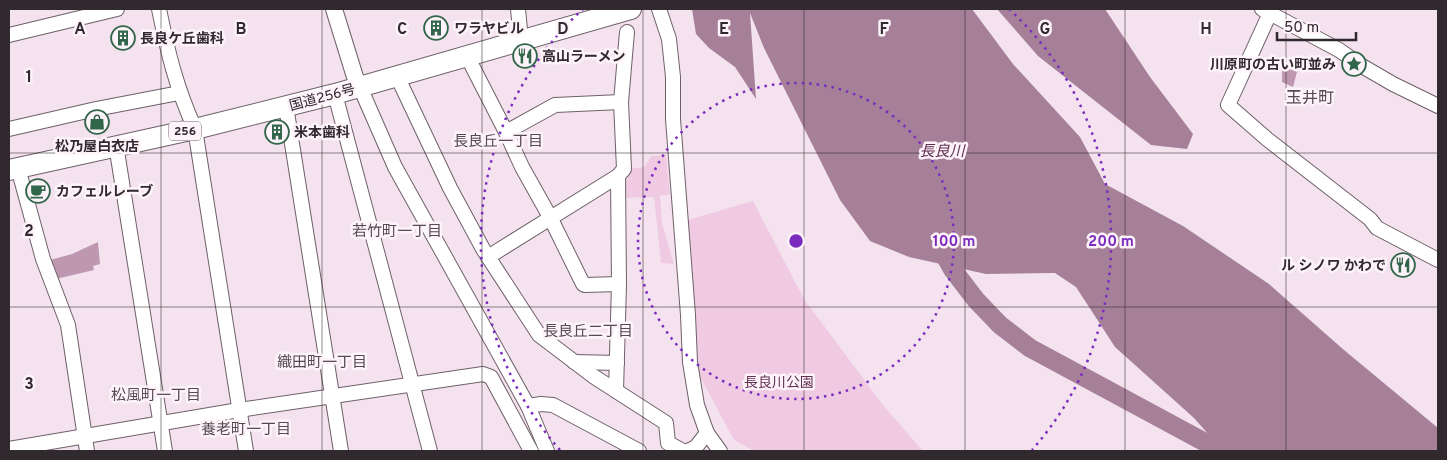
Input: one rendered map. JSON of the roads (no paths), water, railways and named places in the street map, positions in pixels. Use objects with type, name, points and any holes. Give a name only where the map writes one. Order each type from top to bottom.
[{"type":"highway","name":"国道256号","points":[[12,167],[116,146],[193,124],[286,106],[335,94],[357,82],[397,76],[467,56],[586,9]]},
{"type":"highway","name":"国道256号","points":[[12,167],[193,124],[357,82],[521,35],[631,9]]},
{"type":"main road","points":[[334,9],[357,82]]},
{"type":"street","points":[[9,35],[67,14],[117,9]]},
{"type":"street","points":[[159,9],[170,63],[179,93],[193,124],[246,451]]},
{"type":"street","points":[[518,9],[521,35]]},
{"type":"street","points":[[659,9],[669,39],[673,77],[673,119],[690,362],[696,405],[707,434],[720,451]]},
{"type":"street","points":[[1438,106],[1393,84],[1339,50],[1266,11],[1228,105],[1260,133],[1370,219],[1377,228],[1438,260]]},
{"type":"street","points":[[488,257],[618,176],[624,170],[621,102],[627,32]]},
{"type":"street","points":[[467,56],[583,284],[619,284]]},
{"type":"street","points":[[397,76],[450,188],[488,257],[539,335],[616,392],[666,423],[668,443],[683,451]]},
{"type":"street","points":[[357,82],[395,167],[528,406],[547,451]]},
{"type":"street","points":[[9,129],[96,109],[179,93]]},
{"type":"street","points":[[335,94],[430,451]]},
{"type":"street","points":[[506,132],[555,105],[621,102]]},
{"type":"street","points":[[286,106],[341,451]]},
{"type":"street","points":[[116,146],[165,451]]},
{"type":"street","points":[[12,167],[42,259],[68,325],[87,451]]},
{"type":"street","points":[[616,392],[619,284],[618,176]]},
{"type":"street","points":[[574,362],[617,362]]},
{"type":"street","points":[[9,449],[331,395],[483,374],[491,377],[531,451]]},
{"type":"street","points":[[528,406],[553,405],[639,451]]},
{"type":"street","points":[[688,451],[696,447],[707,434]]},
{"type":"water","name":"長良川","points":[[692,9],[972,9],[1013,64],[1080,137],[1105,184],[1183,226],[1269,284],[1344,350],[1438,428],[1438,451],[1223,451],[1194,418],[1115,347],[1076,287],[1055,273],[986,274],[909,257],[870,241],[840,200],[764,48],[750,13],[756,99],[735,67],[709,48],[696,34]]},
{"type":"water","points":[[997,9],[1105,9],[1150,77],[1193,134],[1187,149],[1151,145],[1038,56]]},
{"type":"waterway","name":"長良川","points":[[939,245],[953,270],[976,300],[1000,325],[1030,348],[1221,451]]},
{"type":"place","name":"ワラヤビル","points":[[436,28]]},
{"type":"place","name":"長良ケ丘歯科","points":[[123,38]]},
{"type":"place","name":"高山ラーメン","points":[[525,56]]},
{"type":"place","name":"川原町の古い町並み","points":[[1354,64]]},
{"type":"place","name":"松乃屋白衣店","points":[[97,122]]},
{"type":"place","name":"米本歯科","points":[[277,132]]},
{"type":"place","name":"カフェルレーブ","points":[[38,191]]},
{"type":"place","name":"ル シノワ かわで","points":[[1403,265]]},
{"type":"district","name":"玉井町","points":[[1310,97]]},
{"type":"district","name":"長良丘一丁目","points":[[498,141]]},
{"type":"district","name":"若竹町一丁目","points":[[397,231]]},
{"type":"district","name":"長良丘二丁目","points":[[588,331]]},
{"type":"district","name":"織田町一丁目","points":[[322,362]]},
{"type":"district","name":"松風町一丁目","points":[[156,395]]},
{"type":"district","name":"養老町一丁目","points":[[246,429]]},
{"type":"park label","name":"長良川公園","points":[[779,382]]}]
